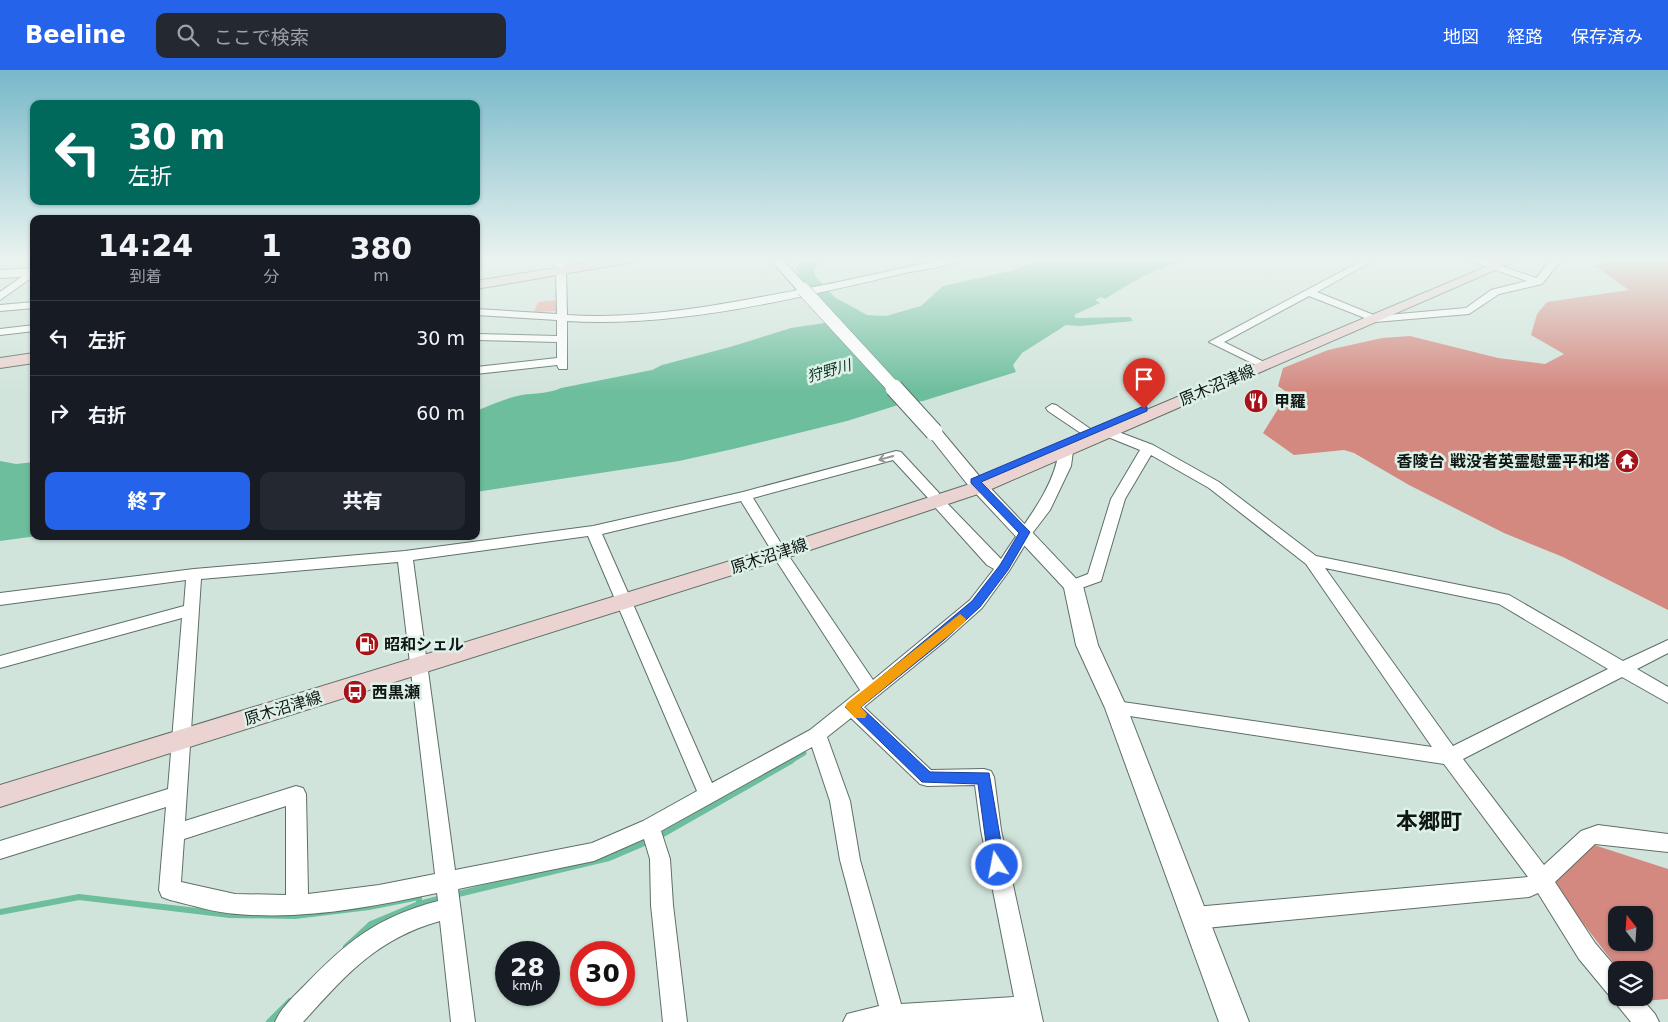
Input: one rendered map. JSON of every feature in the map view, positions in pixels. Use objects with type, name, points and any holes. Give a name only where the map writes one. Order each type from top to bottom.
[{"type":"main road","name":"原木沼津線","points":[[977,484],[1098,434],[1401,302]]},
{"type":"main road","points":[[0,363],[30,359]]},
{"type":"main road","name":"原木沼津線","points":[[0,796],[182,735],[936,499],[1066,450],[1098,434]]},
{"type":"main road","name":"原木沼津線","points":[[0,786],[182,735]]},
{"type":"street","points":[[480,371],[563,364],[562,302]]},
{"type":"street","points":[[480,312],[602,320],[703,312],[749,302]]},
{"type":"street","points":[[815,302],[934,432],[977,484],[1025,532],[1073,586],[1087,645],[1116,708],[1234,1022]]},
{"type":"street","points":[[1258,363],[1216,342],[1293,302]]},
{"type":"street","points":[[1334,302],[1370,317],[1469,311],[1481,302]]},
{"type":"street","points":[[0,308],[30,305]]},
{"type":"street","points":[[0,332],[30,328]]},
{"type":"street","points":[[480,337],[562,339]]},
{"type":"street","points":[[1052,408],[1098,434],[1148,448],[1214,485],[1311,560],[1450,757],[1528,858],[1587,951],[1608,976]]},
{"type":"street","points":[[1073,586],[1095,577],[1118,499],[1148,448]]},
{"type":"street","points":[[194,574],[170,890],[235,904],[297,906],[379,895],[594,852],[650,827],[817,735],[976,604],[1004,568],[1025,532],[1043,510],[1064,466],[1066,450]]},
{"type":"street","points":[[0,598],[194,574],[405,556],[593,531],[745,496],[896,455],[992,562],[1004,568]]},
{"type":"street","points":[[745,496],[777,549],[871,692]]},
{"type":"street","points":[[593,531],[708,795]]},
{"type":"street","points":[[405,556],[420,661],[463,1022]]},
{"type":"street","points":[[1311,560],[1502,599],[1668,696]]},
{"type":"street","points":[[0,662],[190,610]]},
{"type":"street","points":[[1116,708],[1450,757],[1668,646]]},
{"type":"street","points":[[852,707],[927,778],[984,777],[990,830],[1029,1015],[893,1016],[855,1022]]},
{"type":"street","points":[[817,735],[840,801],[852,868],[893,1016]]},
{"type":"street","points":[[0,850],[176,794]]},
{"type":"street","points":[[173,834],[296,794],[297,906]]},
{"type":"street","points":[[650,827],[660,859],[662,905],[675,1022]]},
{"type":"street","points":[[1195,918],[1529,887],[1542,881],[1588,837],[1598,834],[1668,843]]},
{"type":"street","points":[[287,1022],[345,962],[385,931],[417,917],[450,908]]},
{"type":"street","points":[[1633,1006],[1647,1022]]},
{"type":"shaded area","points":[[538,302],[558,302],[558,311],[534,312]]},
{"type":"shaded area","points":[[1547,302],[1668,302],[1668,610],[1563,557],[1504,533],[1409,485],[1354,453],[1344,450],[1294,455],[1263,433],[1288,393],[1278,386],[1283,368],[1328,350],[1382,338],[1410,336],[1498,358],[1545,364],[1564,354],[1531,335],[1537,314]]},
{"type":"shaded area","points":[[1588,843],[1668,869],[1668,999],[1653,1000],[1653,961],[1612,961],[1553,884]]},
{"type":"water","name":"狩野川","points":[[834,302],[844,302],[867,315],[886,316],[921,306],[925,302],[1099,302],[1074,315],[1076,318],[1130,317],[1133,321],[1080,326],[1066,325],[1022,353],[1013,365],[1016,372],[923,401],[898,405],[847,421],[679,461],[480,491],[480,409],[487,406],[516,396],[546,392],[652,370],[662,365],[791,328],[838,321],[841,318],[838,306]]},
{"type":"water","points":[[0,461],[16,464],[30,462],[30,537],[0,541]]},
{"type":"waterway","points":[[830,302],[864,341]]},
{"type":"waterway","points":[[789,762],[804,753]]},
{"type":"waterway","points":[[658,837],[791,761]]},
{"type":"waterway","points":[[454,895],[609,858],[649,841]]},
{"type":"waterway","points":[[0,912],[79,897],[230,915],[295,916],[369,907],[419,897],[419,904]]},
{"type":"waterway","points":[[419,904],[442,898]]},
{"type":"waterway","points":[[346,947],[371,924],[419,904]]},
{"type":"waterway","points":[[269,1022],[290,1001]]},
{"type":"slow traffic","points":[[860,714],[852,707],[960,619]]},
{"type":"place","name":"甲羅","points":[[1256,401]]},
{"type":"place","name":"香陵台 戦没者英霊慰霊平和塔","points":[[1627,461]]},
{"type":"place","name":"昭和シェル","points":[[367,644]]},
{"type":"place","name":"西黒瀬","points":[[355,692]]},
{"type":"district","name":"本郷町","points":[[1429,821]]},
{"type":"route","points":[[997,865],[990,830],[984,777],[927,778],[852,707],[938,638],[976,604],[1004,568],[1025,532],[974,481],[1144,409]]}]
